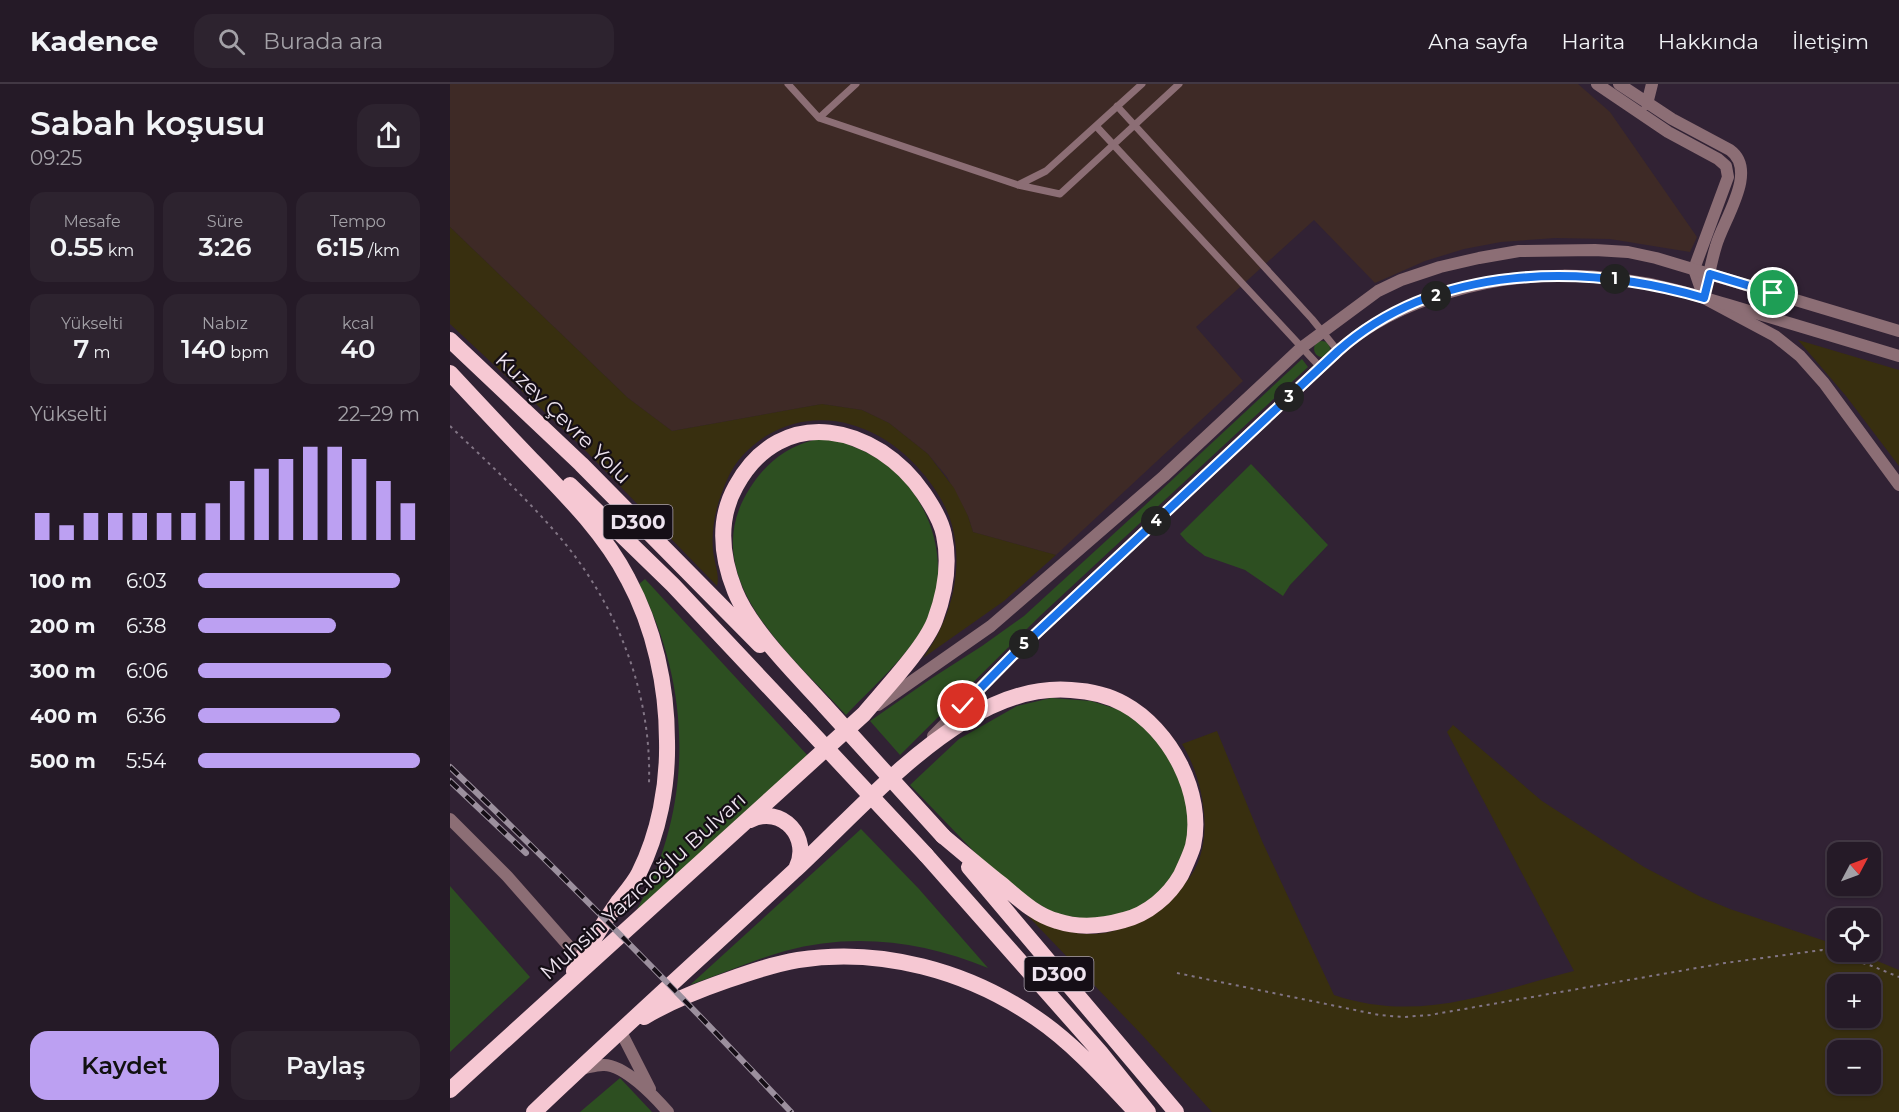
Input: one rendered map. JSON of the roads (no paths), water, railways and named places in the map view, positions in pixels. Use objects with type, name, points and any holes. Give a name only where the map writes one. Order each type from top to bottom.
[{"type":"highway","name":"Kuzey Çevre Yolu","points":[[450,340],[581,464],[758,643],[824,705]]},
{"type":"highway","name":"Kuzey Çevre Yolu","points":[[450,372],[673,585],[926,855],[1100,1052],[1148,1112]]},
{"type":"highway","points":[[450,372],[567,496],[602,538],[628,578],[645,619],[664,692],[668,757],[659,817],[650,847],[638,874],[562,990]]},
{"type":"highway","name":"Muhsin Yazıcıoğlu Bulvarı","points":[[450,1090],[864,714],[918,649],[935,622],[944,591],[947,562],[944,533],[933,507],[895,461],[871,445],[845,434],[815,431],[788,437],[765,451],[744,470],[730,496],[722,524],[724,557],[735,593],[756,625],[824,705]]},
{"type":"highway","points":[[534,1112],[620,1030],[796,870],[913,756],[966,720],[1008,698],[1051,688],[1088,691],[1123,703],[1145,718],[1176,755],[1186,778],[1192,801],[1193,846],[1173,888],[1156,904],[1135,917],[1110,924],[1083,926],[1057,921],[1032,910],[943,836]]},
{"type":"highway","name":"D300","points":[[824,705],[943,836],[1176,1112]]},
{"type":"highway","points":[[747,821],[768,816],[782,819],[794,828],[801,849],[796,870]]},
{"type":"highway","points":[[620,1030],[694,992],[764,967],[828,957],[858,956],[888,960],[948,974],[1005,999],[1037,1019],[1068,1044],[1136,1112]]},
{"type":"street","points":[[1597,84],[1644,117],[1718,159],[1726,166],[1728,177],[1694,269],[1704,298],[1775,336],[1800,356],[1824,383],[1899,485]]},
{"type":"street","points":[[1619,84],[1647,104],[1730,150],[1741,164],[1742,176],[1716,244],[1704,298]]},
{"type":"street","points":[[1647,104],[1652,84]]},
{"type":"street","points":[[864,714],[991,626],[1164,477],[1301,348],[1369,298],[1401,280],[1440,267],[1500,254],[1558,249],[1617,251],[1656,258],[1899,331]]},
{"type":"street","points":[[913,756],[1013,655],[1338,351],[1377,322],[1411,305],[1461,289],[1501,280],[1558,276],[1596,277],[1637,282],[1704,298],[1899,356]]},
{"type":"street","points":[[450,819],[507,876],[581,960]]},
{"type":"street","points":[[620,1030],[651,1093]]},
{"type":"street","points":[[579,1069],[605,1064],[620,1070],[651,1093],[668,1112]]},
{"type":"lane","points":[[788,84],[819,118],[1018,185],[1060,194],[1179,84]]},
{"type":"lane","points":[[819,118],[856,84]]},
{"type":"lane","points":[[1018,185],[1046,171],[1142,84]]},
{"type":"lane","points":[[1117,106],[1338,351]]},
{"type":"lane","points":[[1096,126],[1320,368]]},
{"type":"railway","points":[[450,767],[623,937],[791,1112]]},
{"type":"railway","points":[[450,781],[526,853]]}]
